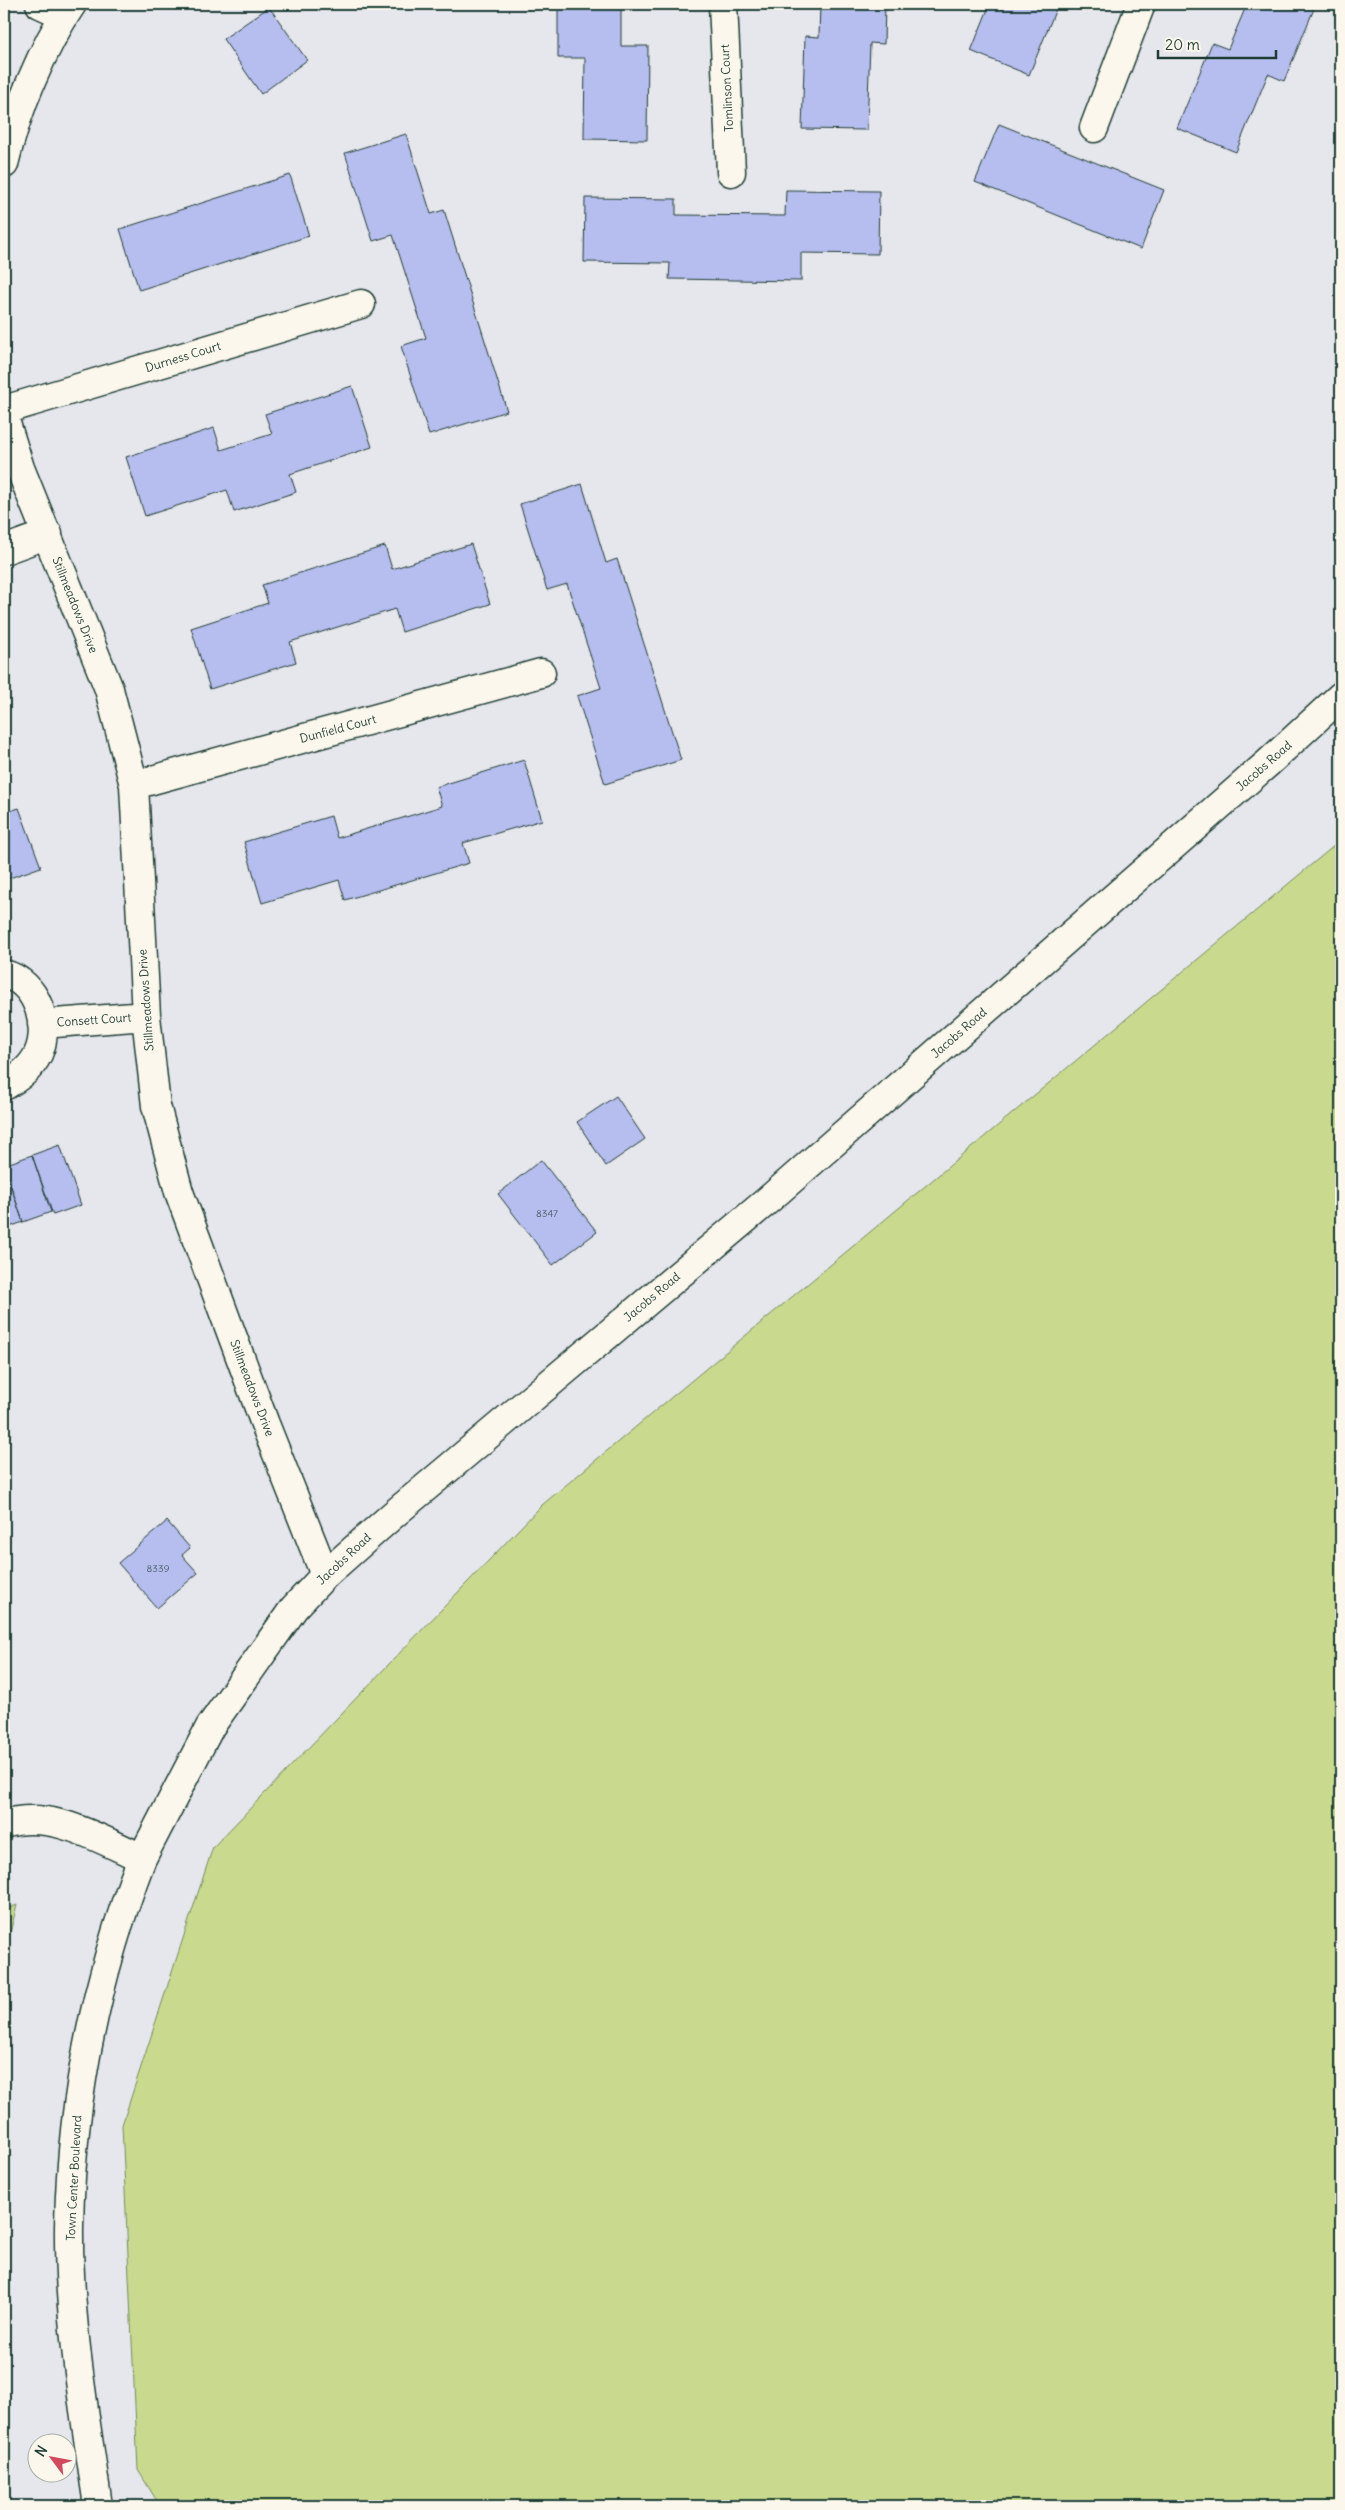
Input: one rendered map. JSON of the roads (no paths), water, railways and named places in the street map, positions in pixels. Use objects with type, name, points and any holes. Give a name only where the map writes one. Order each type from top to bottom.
[{"type":"street","points":[[4,164],[12,132],[32,82],[68,10],[40,4]]},
{"type":"street","name":"Tomlinson Court","points":[[723,4],[731,172]]},
{"type":"street","points":[[1094,128],[1141,4]]},
{"type":"street","name":"Durness Court","points":[[4,410],[361,304]]},
{"type":"street","name":"Stillmeadows Drive","points":[[4,417],[20,468],[109,689],[134,785],[146,1016],[156,1106],[179,1192],[265,1424],[326,1575]]},
{"type":"street","points":[[4,550],[48,534]]},
{"type":"street","name":"Dunfield Court","points":[[134,785],[541,674]]},
{"type":"street","name":"Jacobs Road","points":[[142,1858],[210,1727],[294,1608],[326,1575],[408,1501],[774,1195],[1113,896],[1268,763],[1341,696]]},
{"type":"street","name":"Consett Court","points":[[4,974],[28,989],[40,1009],[44,1031],[38,1054],[24,1073],[4,1086]]},
{"type":"street","name":"Consett Court","points":[[42,1024],[146,1016]]},
{"type":"street","points":[[4,1824],[18,1819],[63,1823],[142,1858]]},
{"type":"street","name":"Town Center Boulevard","points":[[98,2506],[73,2314],[69,2228],[81,2076],[88,2038],[94,2010],[124,1905],[142,1858]]}]
